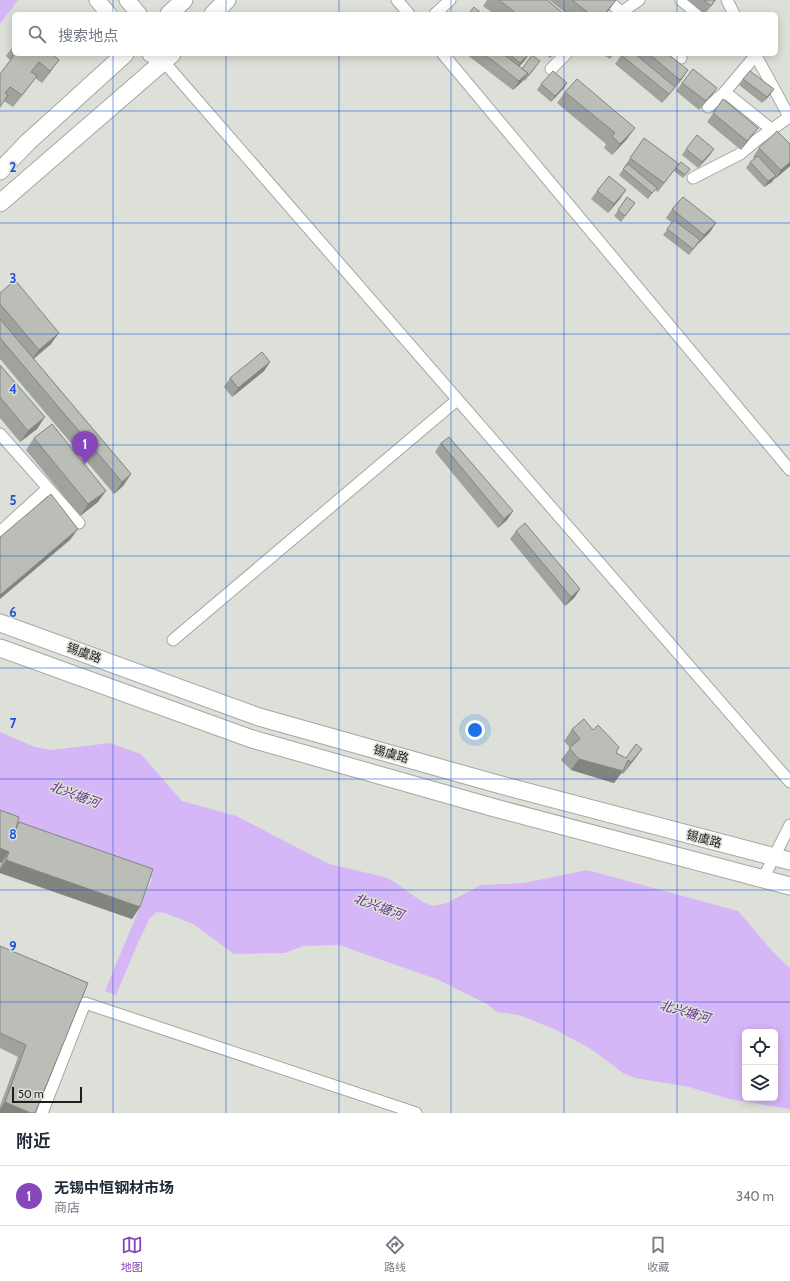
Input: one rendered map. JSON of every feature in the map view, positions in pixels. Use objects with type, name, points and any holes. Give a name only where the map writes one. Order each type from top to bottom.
[{"type":"main road","points":[[97,0],[107,12]]},
{"type":"main road","points":[[127,0],[137,12]]},
{"type":"main road","points":[[171,12],[184,0]]},
{"type":"main road","points":[[215,12],[227,0]]},
{"type":"main road","points":[[0,171],[28,142],[123,56]]},
{"type":"main road","points":[[0,202],[162,56]]},
{"type":"main road","name":"锡虞路","points":[[0,623],[259,717],[501,785],[782,859]]},
{"type":"main road","name":"锡虞路","points":[[0,648],[252,739],[495,808],[790,886]]},
{"type":"street","points":[[397,0],[407,12]]},
{"type":"street","points":[[437,12],[450,0]]},
{"type":"street","points":[[607,0],[620,12]]},
{"type":"street","points":[[622,12],[639,0]]},
{"type":"street","points":[[681,0],[696,12]]},
{"type":"street","points":[[726,0],[733,12]]},
{"type":"street","points":[[162,56],[457,400],[790,782]]},
{"type":"street","points":[[444,56],[790,470]]},
{"type":"street","points":[[551,68],[564,56]]},
{"type":"street","points":[[708,106],[725,92],[752,56]]},
{"type":"street","points":[[693,178],[740,154],[758,139],[790,118],[754,56]]},
{"type":"street","points":[[725,92],[772,129]]},
{"type":"street","points":[[173,640],[457,400]]},
{"type":"street","points":[[0,434],[79,523]]},
{"type":"street","points":[[0,532],[48,488]]},
{"type":"street","points":[[763,879],[782,859],[790,825]]},
{"type":"street","points":[[42,1113],[85,1003],[416,1113]]},
{"type":"water","points":[[0,0],[18,0],[0,24]]},
{"type":"water","name":"北兴塘河","points":[[0,732],[35,747],[51,750],[110,743],[141,754],[182,801],[236,816],[329,864],[385,877],[422,902],[434,906],[447,903],[481,885],[524,883],[587,870],[738,911],[773,952],[790,968],[790,1109],[729,1099],[689,1087],[635,1078],[623,1073],[591,1049],[554,1029],[519,1015],[497,1012],[487,1004],[439,980],[339,945],[303,946],[285,953],[234,954],[193,924],[165,913],[157,912],[150,918],[116,995],[105,991],[152,878],[0,818]]},
{"type":"building","points":[[499,0],[547,0],[562,12],[514,12]]},
{"type":"building","points":[[572,0],[616,0],[607,12],[587,12]]},
{"type":"building","points":[[704,0],[715,0],[711,6]]},
{"type":"building","points":[[474,7],[480,12],[470,12]]},
{"type":"building","points":[[14,56],[54,56],[59,60],[50,71],[39,62],[31,72],[37,76],[22,95],[10,87],[5,93],[8,95],[0,107],[0,74]]},
{"type":"building","points":[[487,56],[506,56],[528,73],[519,81]]},
{"type":"building","points":[[511,56],[527,56],[520,63]]},
{"type":"building","points":[[531,56],[540,61],[529,75],[522,69]]},
{"type":"building","points":[[622,56],[637,56],[675,87],[669,94]]},
{"type":"building","points":[[651,56],[670,56],[688,70],[680,80]]},
{"type":"building","points":[[693,69],[717,88],[706,101],[682,83]]},
{"type":"building","points":[[553,71],[567,83],[555,96],[541,84]]},
{"type":"building","points":[[750,71],[774,89],[767,97],[743,79]]},
{"type":"building","points":[[577,79],[635,128],[620,144],[612,136],[615,133],[565,92]]},
{"type":"building","points":[[723,99],[758,128],[747,141],[713,113]]},
{"type":"building","points":[[777,131],[790,144],[790,162],[781,170],[759,148]]},
{"type":"building","points":[[697,135],[714,149],[702,162],[686,149]]},
{"type":"building","points":[[644,138],[679,164],[664,183],[630,158]]},
{"type":"building","points":[[758,156],[776,176],[768,181],[750,162]]},
{"type":"building","points":[[681,162],[690,169],[685,175],[676,168]]},
{"type":"building","points":[[628,164],[657,188],[652,193],[623,169]]},
{"type":"building","points":[[609,176],[626,190],[614,204],[597,191]]},
{"type":"building","points":[[627,197],[635,203],[625,216],[618,210]]},
{"type":"building","points":[[683,197],[716,223],[704,235],[672,209]]},
{"type":"building","points":[[674,220],[700,240],[693,249],[667,229]]},
{"type":"building","points":[[15,280],[59,333],[39,350],[0,304],[0,293]]},
{"type":"building","points":[[0,319],[131,474],[122,482],[0,338]]},
{"type":"building","points":[[262,352],[270,362],[238,388],[230,378]]},
{"type":"building","points":[[0,365],[45,417],[28,431],[0,397]]},
{"type":"building","points":[[52,424],[106,491],[88,504],[34,438]]},
{"type":"building","points":[[449,437],[513,511],[504,519],[441,443]]},
{"type":"building","points":[[51,494],[78,529],[0,595],[0,537]]},
{"type":"building","points":[[525,523],[580,589],[571,597],[516,531]]},
{"type":"building","points":[[584,719],[593,730],[598,725],[619,747],[616,753],[626,758],[636,744],[642,749],[631,762],[628,760],[623,771],[579,759],[569,748],[580,739],[572,729]]},
{"type":"building","points":[[0,810],[19,817],[15,832],[19,822],[153,869],[140,907],[6,860],[9,852],[0,848]]},
{"type":"building","points":[[0,946],[88,983],[35,1113],[31,1113],[5,1102],[26,1045],[0,1033]]},
{"type":"place","name":"无锡中恒钢材市场","points":[[85,464]]}]
